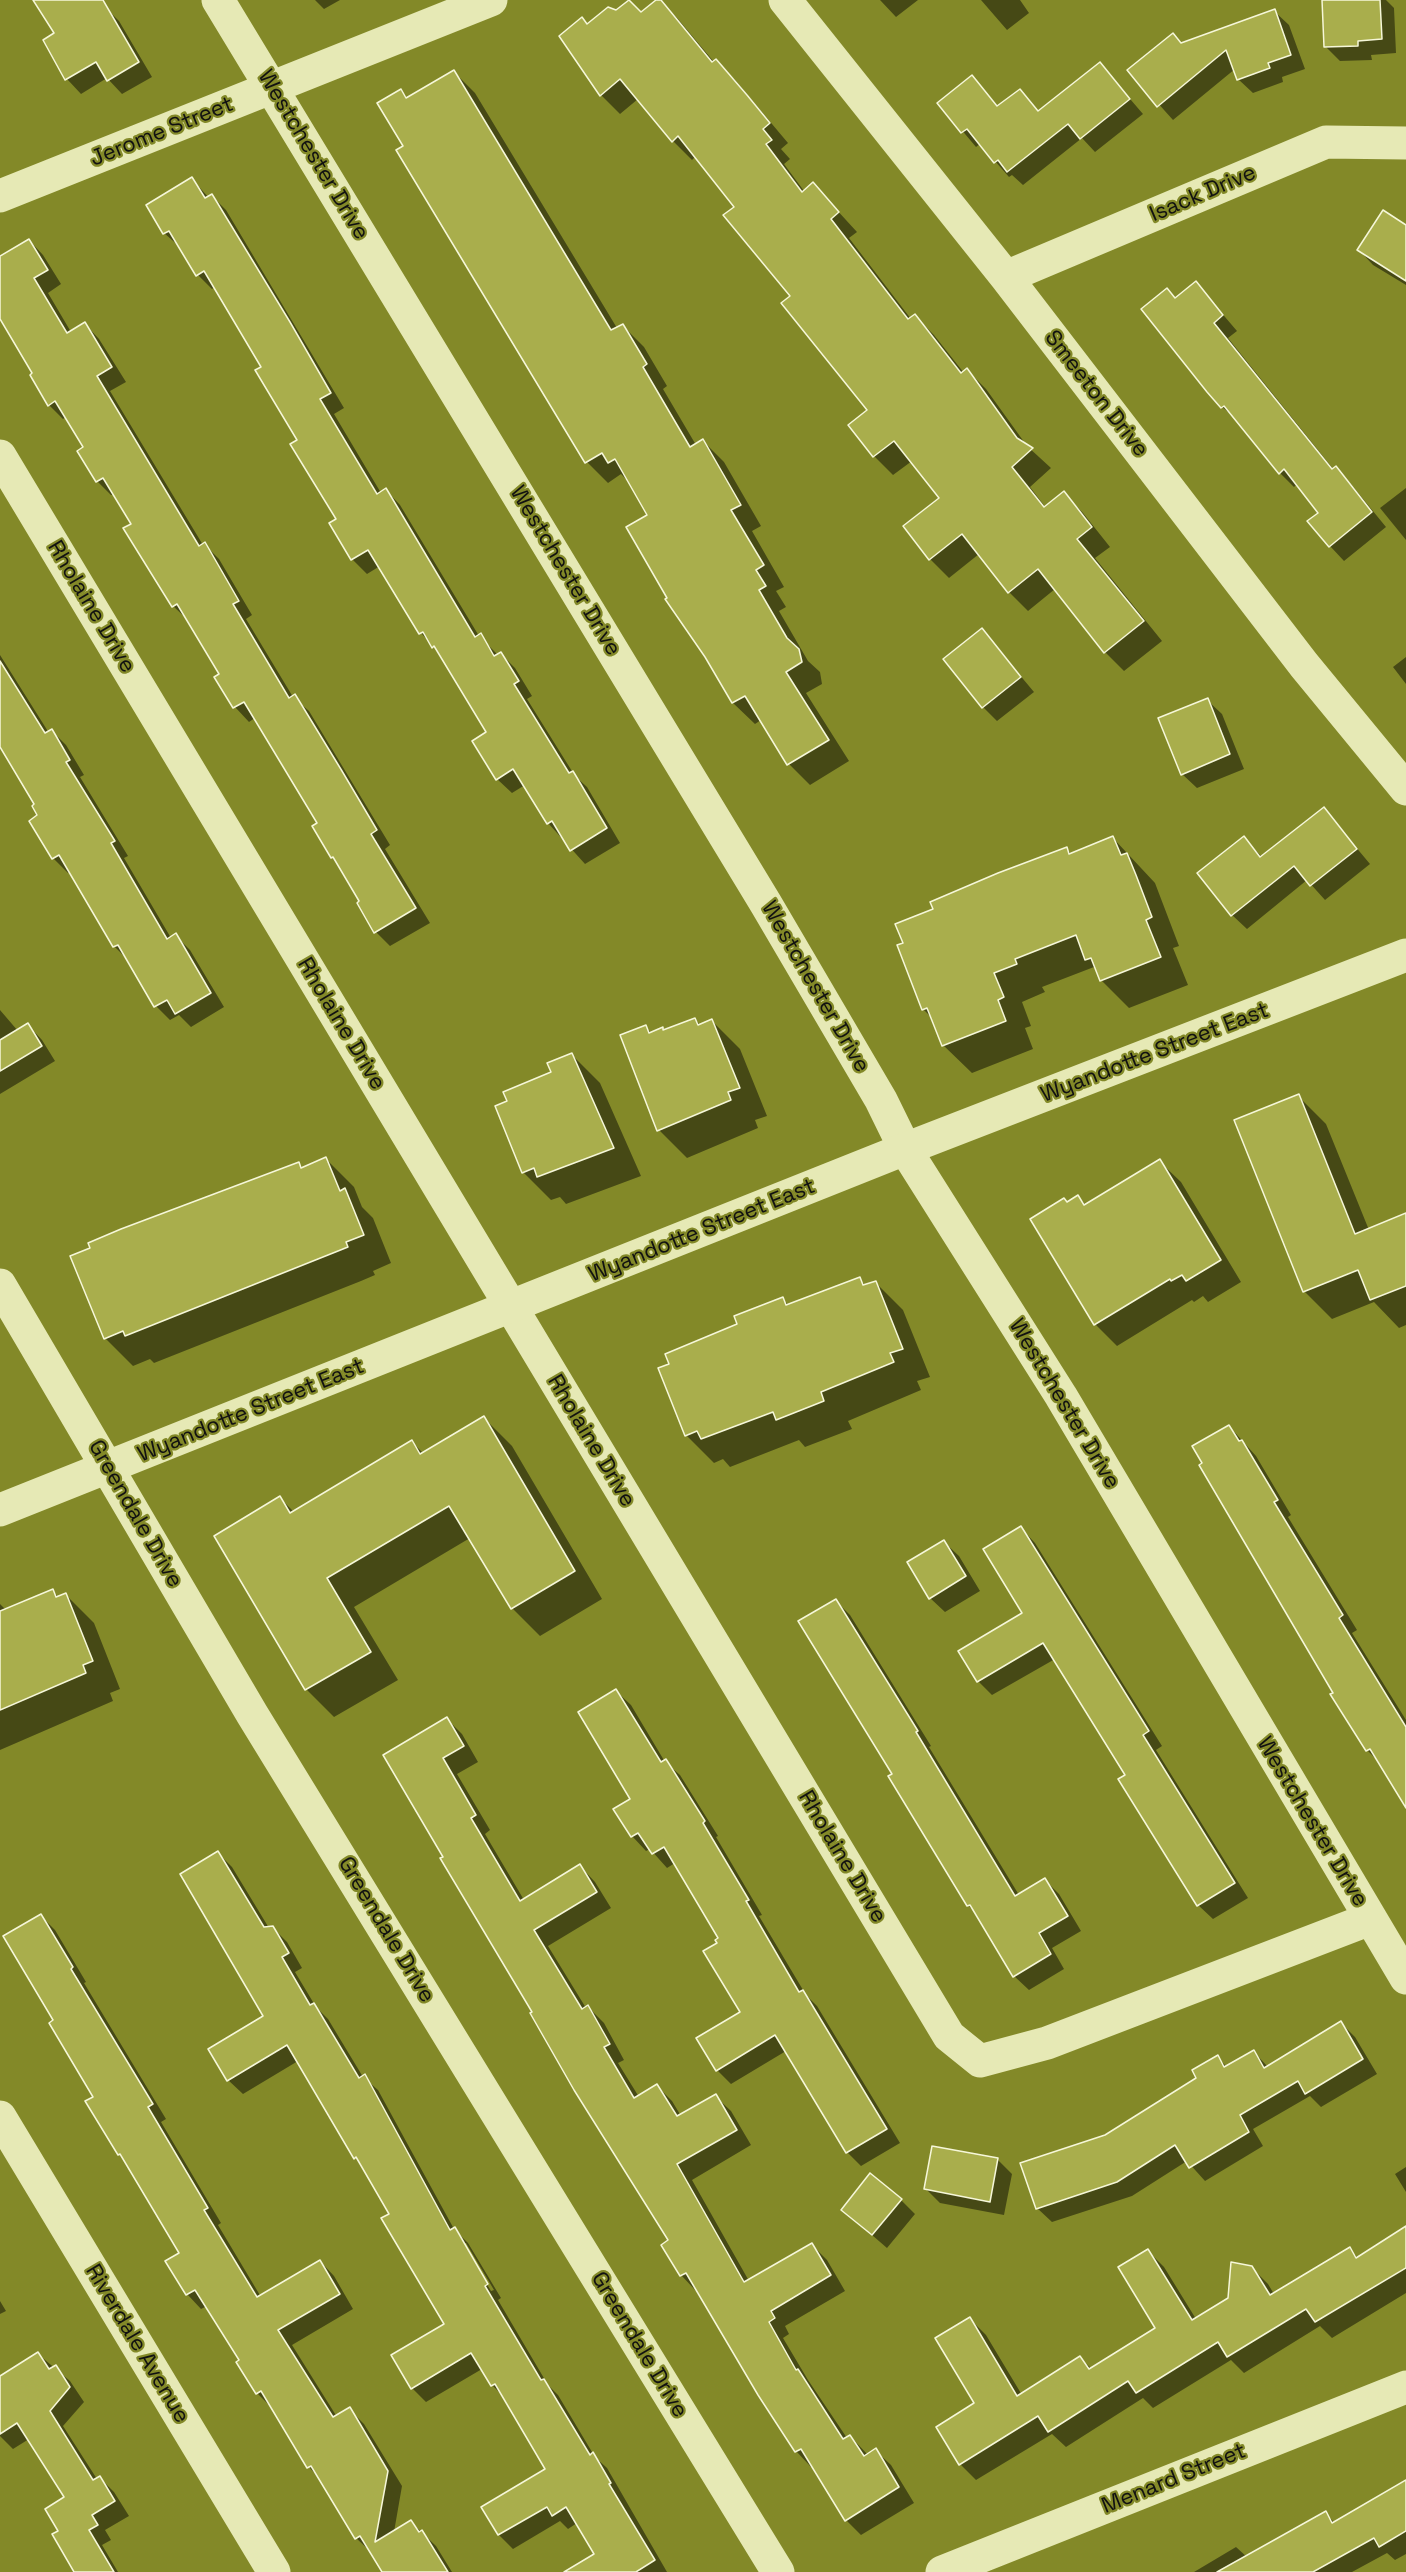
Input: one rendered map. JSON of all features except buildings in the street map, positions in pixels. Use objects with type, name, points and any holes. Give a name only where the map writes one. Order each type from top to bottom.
[{"type":"street","name":"Westchester Drive","points":[[218,0],[766,904],[881,1100],[905,1149],[1061,1396],[1406,1978]]},
{"type":"street","name":"Jerome Street","points":[[0,196],[491,0]]},
{"type":"street","name":"Smeeton Drive","points":[[785,0],[1006,278],[1304,665],[1406,789]]},
{"type":"street","name":"Isack Drive","points":[[1006,278],[1326,142],[1406,143]]},
{"type":"street","name":"Rholaine Drive","points":[[0,456],[949,2036],[980,2061],[1047,2043],[1370,1919]]},
{"type":"street","name":"Wyandotte Street East","points":[[0,1510],[905,1149],[1406,955]]},
{"type":"street","name":"Greendale Drive","points":[[0,1286],[252,1714],[777,2572]]},
{"type":"street","name":"Riverdale Avenue","points":[[0,2117],[274,2572]]},
{"type":"street","name":"Menard Street","points":[[942,2572],[1406,2387]]}]
